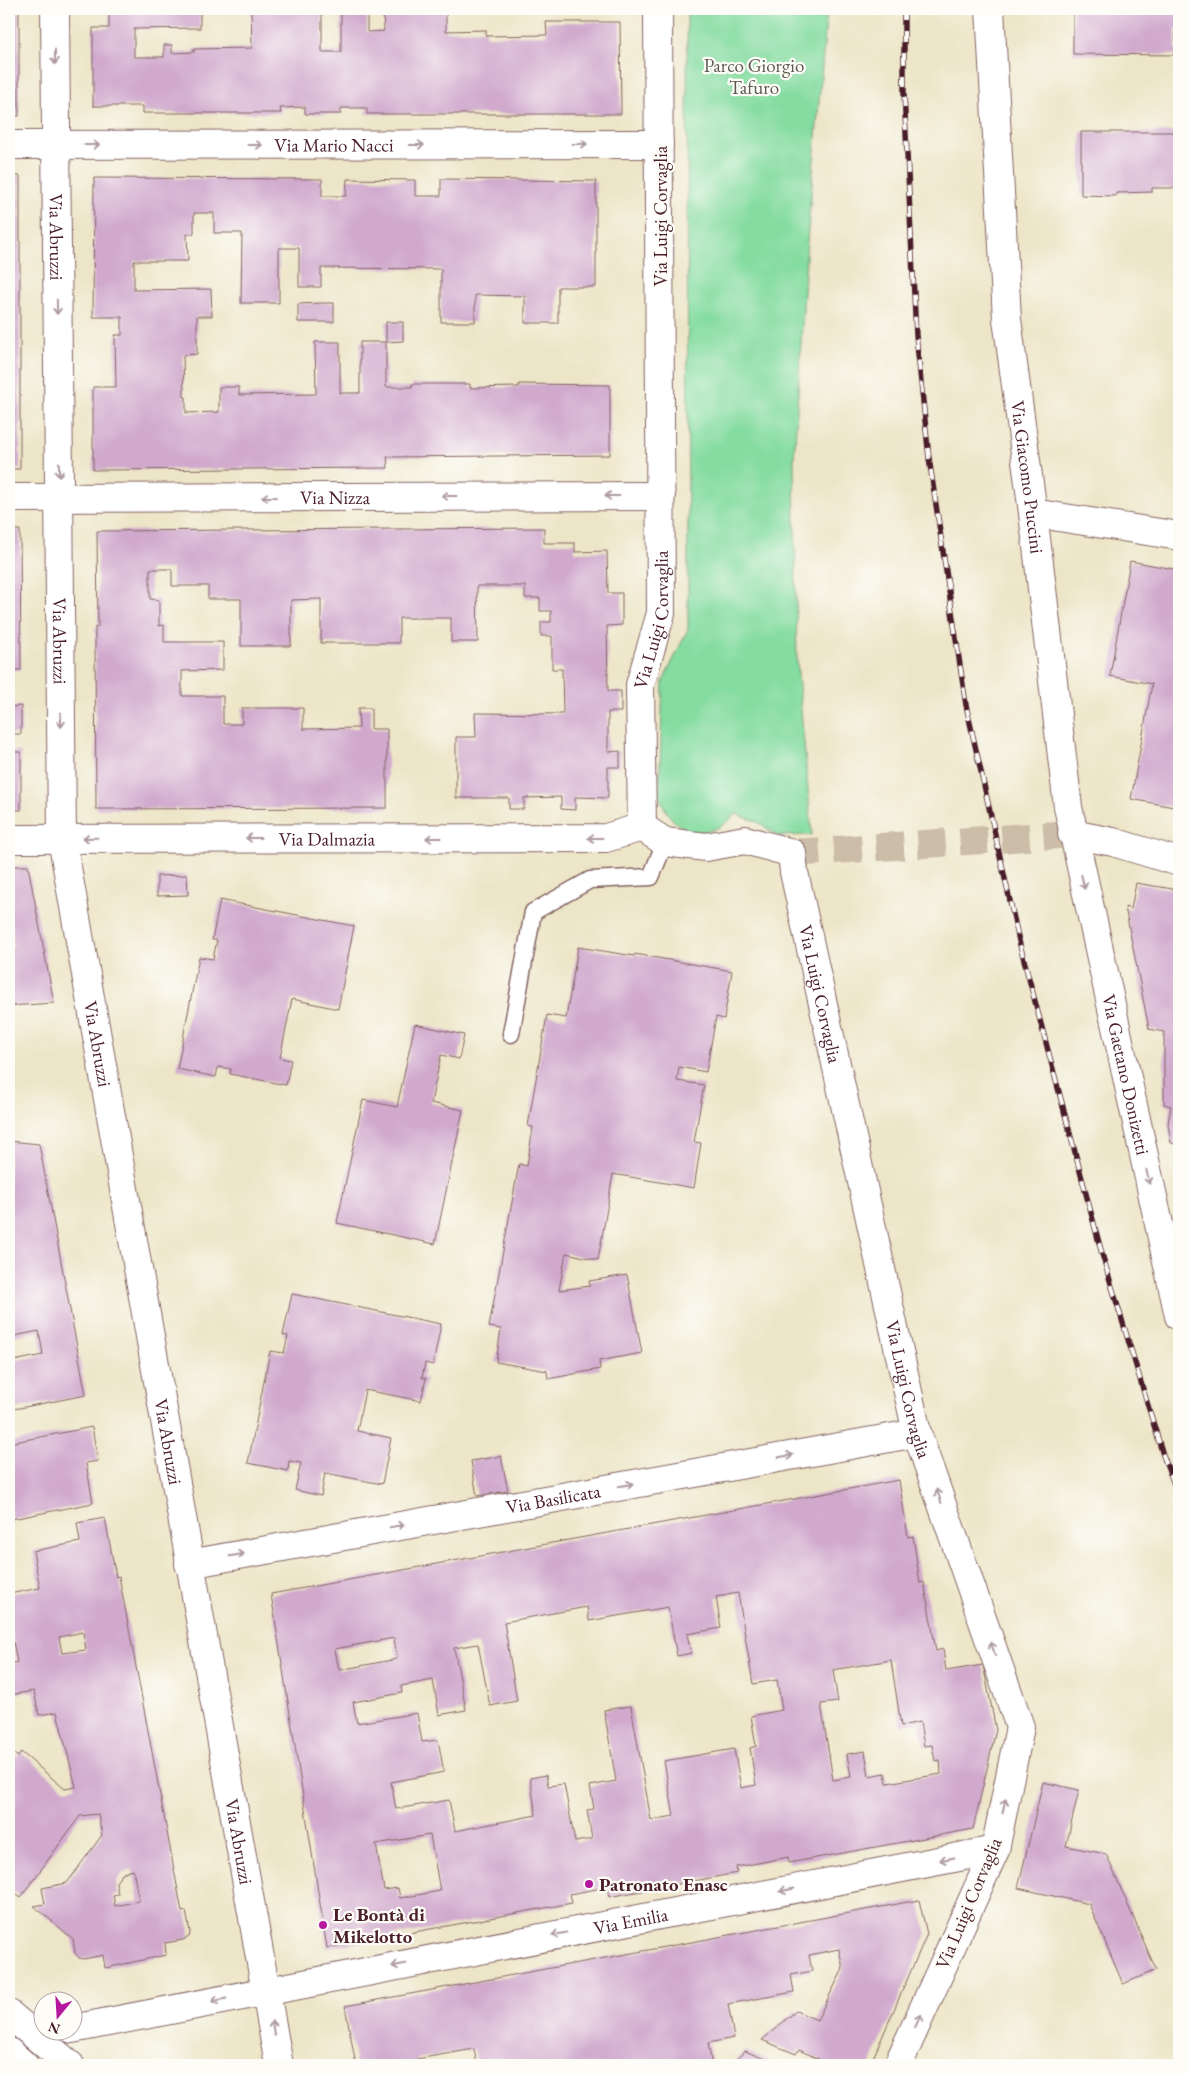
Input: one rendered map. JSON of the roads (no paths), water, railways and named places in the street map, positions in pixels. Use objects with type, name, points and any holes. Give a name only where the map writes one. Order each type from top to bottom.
[{"type":"street","name":"Via Abruzzi","points":[[55,9],[62,839],[279,2065]]},
{"type":"street","name":"Via Luigi Corvaglia","points":[[658,9],[661,613],[640,685],[642,826],[665,842],[706,847],[745,840],[792,853],[794,872],[917,1433],[1020,1727],[995,1850],[898,2065]]},
{"type":"street","name":"Via Giacomo Puccini","points":[[990,9],[1007,319],[1033,513],[1072,834]]},
{"type":"street","name":"Via Mario Nacci","points":[[9,145],[659,144]]},
{"type":"street","name":"Via Nizza","points":[[9,498],[661,496]]},
{"type":"street","points":[[1033,513],[1179,536]]},
{"type":"street","name":"Via Dalmazia","points":[[9,838],[606,838],[642,826]]},
{"type":"street","points":[[1072,834],[1113,842],[1179,862]]},
{"type":"street","name":"Via Gaetano Donizetti","points":[[1072,834],[1179,1316]]},
{"type":"street","name":"Via Basilicata","points":[[189,1564],[917,1433]]},
{"type":"street","name":"Via Emilia","points":[[82,2027],[995,1850]]},
{"type":"street","points":[[9,2014],[32,2026]]},
{"type":"street","points":[[24,2065],[9,2051],[33,2042]]},
{"type":"street","points":[[55,2042],[70,2065]]},
{"type":"lane","points":[[511,1034],[533,912],[590,880],[651,878],[665,842]]},
{"type":"tunnel","points":[[792,853],[1072,834]]},
{"type":"railway","points":[[904,9],[904,93],[916,335],[929,458],[966,705],[1019,941],[1102,1254],[1163,1455],[1179,1497]]},
{"type":"place","name":"Patronato Enasc","points":[[589,1884]]},
{"type":"place","name":"Le Bontà di Mikelotto","points":[[323,1925]]},
{"type":"park label","name":"Parco Giorgio Tafuro","points":[[754,76]]}]
